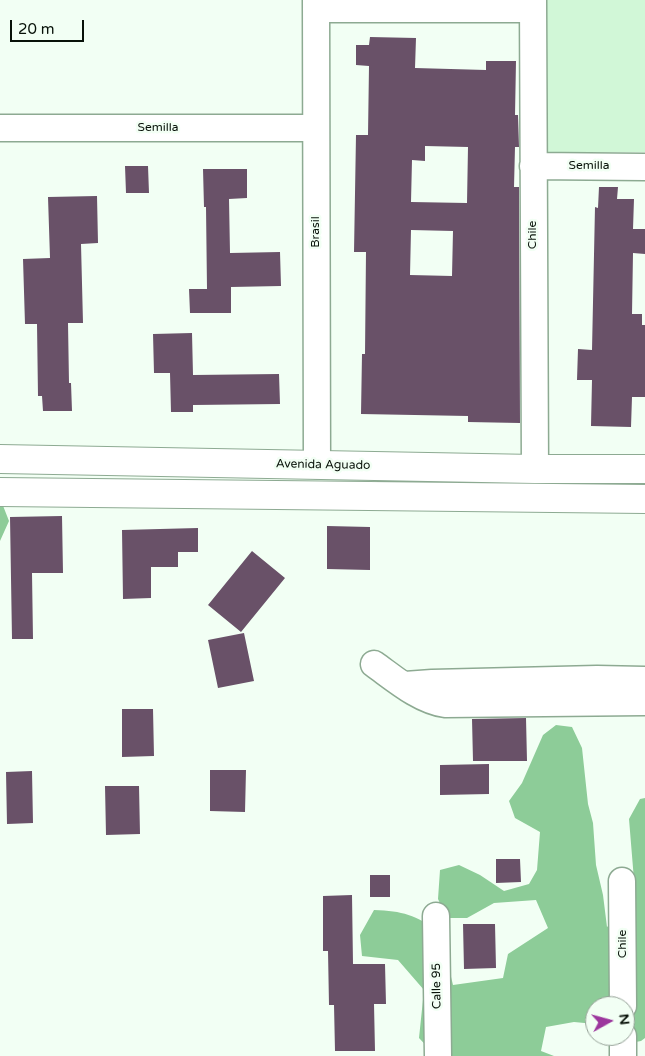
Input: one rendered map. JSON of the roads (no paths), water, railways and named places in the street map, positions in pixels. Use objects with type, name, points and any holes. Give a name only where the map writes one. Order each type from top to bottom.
[{"type":"main road","name":"Avenida Aguado","points":[[0,459],[535,469],[645,469]]},
{"type":"main road","points":[[0,492],[645,499]]},
{"type":"street","points":[[316,4],[533,5]]},
{"type":"street","name":"Brasil","points":[[316,4],[316,465]]},
{"type":"street","name":"Chile","points":[[533,5],[535,469]]},
{"type":"street","name":"Semilla","points":[[0,128],[316,128]]},
{"type":"street","name":"Semilla","points":[[533,166],[645,167]]},
{"type":"street","points":[[374,664],[435,703],[645,702]]},
{"type":"street","points":[[405,685],[587,679],[645,680]]},
{"type":"street","name":"Chile","points":[[622,881],[623,996]]},
{"type":"street","name":"Calle 95","points":[[436,916],[438,1056]]}]
